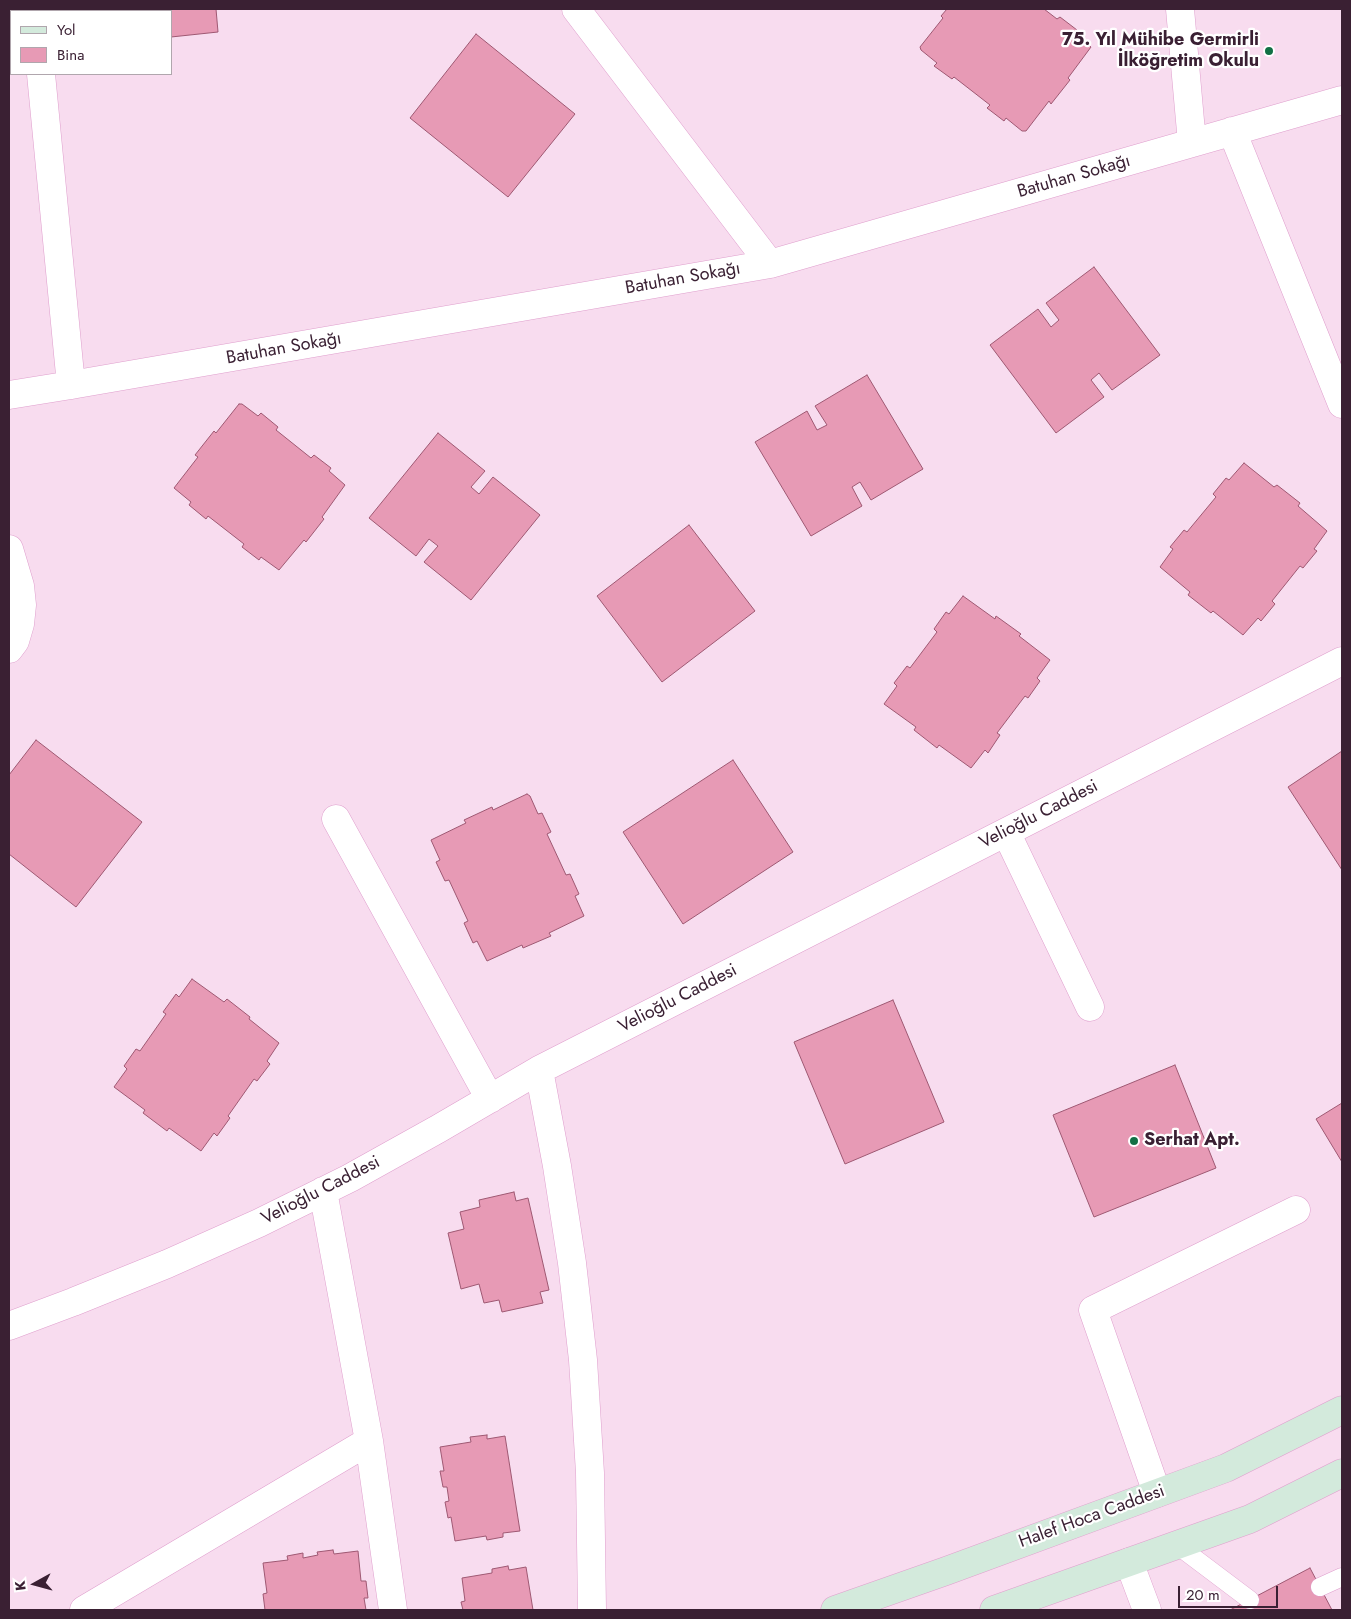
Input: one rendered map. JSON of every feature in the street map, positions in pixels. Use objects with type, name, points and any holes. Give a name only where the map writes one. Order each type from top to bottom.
[{"type":"main road","name":"Halef Hoca Caddesi","points":[[835,1610],[1226,1468],[1342,1410]]},
{"type":"main road","points":[[1006,1608],[1250,1519],[1342,1473]]},
{"type":"street","points":[[576,9],[770,264]]},
{"type":"street","points":[[1180,9],[1192,143]]},
{"type":"street","points":[[41,75],[71,386]]},
{"type":"street","name":"Batuhan Sokağı","points":[[9,394],[71,386],[770,264],[1342,100]]},
{"type":"street","points":[[1232,131],[1342,404]]},
{"type":"street","points":[[9,549],[20,586],[22,605],[20,624],[15,641],[9,649]]},
{"type":"street","name":"Velioğlu Caddesi","points":[[9,1326],[167,1264],[259,1223],[350,1178],[539,1070],[1342,660]]},
{"type":"street","points":[[336,820],[490,1099]]},
{"type":"street","points":[[1006,832],[1090,1007]]},
{"type":"street","points":[[539,1070],[559,1176],[572,1263],[583,1360],[590,1473],[592,1610]]},
{"type":"street","points":[[323,1191],[369,1441],[393,1610]]},
{"type":"street","points":[[1157,1493],[1093,1310],[1296,1210]]},
{"type":"street","points":[[84,1610],[369,1441]]},
{"type":"street","points":[[1129,1562],[1146,1610]]},
{"type":"lane","points":[[1177,1545],[1250,1600]]},
{"type":"lane","points":[[1320,1587],[1342,1577]]},
{"type":"building","points":[[216,9],[218,32],[172,37],[172,10],[110,10]]},
{"type":"building","points":[[947,9],[1044,9],[1057,19],[1060,17],[1077,30],[1074,33],[1091,47],[1068,78],[1070,80],[1051,104],[1049,101],[1026,131],[1022,131],[1006,118],[1004,121],[987,108],[990,105],[954,77],[952,79],[934,66],[937,63],[921,50],[920,47],[943,18],[941,16]]},
{"type":"building","points":[[476,34],[575,114],[508,197],[410,118]]},
{"type":"building","points":[[1094,267],[1160,355],[1112,390],[1099,373],[1091,380],[1104,397],[1056,433],[990,345],[1038,309],[1051,327],[1059,320],[1046,303]]},
{"type":"building","points":[[867,375],[923,469],[871,500],[860,482],[852,487],[862,506],[811,536],[755,442],[807,411],[817,430],[827,425],[815,406]]},
{"type":"building","points":[[239,404],[242,404],[258,416],[261,413],[278,427],[276,430],[311,458],[314,455],[331,468],[329,471],[345,485],[322,517],[324,519],[306,542],[304,540],[279,570],[261,557],[259,560],[242,547],[244,544],[208,516],[206,519],[189,505],[191,502],[174,488],[198,457],[195,455],[214,431],[216,433]]},
{"type":"building","points":[[438,433],[485,471],[471,487],[479,494],[493,477],[540,515],[471,600],[424,562],[438,546],[429,539],[416,556],[369,518]]},
{"type":"building","points":[[1244,463],[1274,487],[1277,485],[1300,503],[1298,506],[1327,531],[1314,549],[1317,551],[1303,568],[1300,566],[1272,601],[1275,604],[1261,621],[1258,618],[1243,635],[1213,611],[1211,613],[1188,595],[1190,592],[1160,567],[1173,549],[1170,547],[1184,530],[1187,532],[1216,497],[1213,494],[1226,478],[1229,480]]},
{"type":"building","points":[[689,525],[755,611],[662,682],[597,596]]},
{"type":"building","points":[[963,596],[995,619],[996,616],[1021,634],[1019,636],[1050,660],[1037,678],[1040,681],[1028,698],[1025,696],[997,733],[1000,735],[988,753],[985,750],[971,768],[939,745],[937,748],[914,730],[916,727],[884,704],[897,686],[894,683],[907,666],[910,668],[937,632],[934,629],[946,612],[949,614]]},
{"type":"building","points":[[36,740],[142,822],[76,907],[9,854],[9,775]]},
{"type":"building","points":[[1342,751],[1342,870],[1288,787]]},
{"type":"building","points":[[733,760],[793,852],[683,924],[623,832]]},
{"type":"building","points":[[527,794],[530,796],[538,814],[542,813],[551,832],[547,834],[566,875],[570,874],[579,894],[575,896],[584,916],[549,933],[551,936],[523,948],[522,945],[487,961],[477,941],[473,943],[464,923],[468,921],[449,880],[445,881],[436,862],[440,860],[431,840],[466,823],[464,820],[492,807],[493,810]]},
{"type":"building","points":[[192,979],[224,1002],[227,999],[279,1043],[267,1061],[270,1064],[257,1081],[254,1079],[228,1116],[230,1118],[217,1136],[214,1133],[201,1151],[169,1128],[167,1131],[143,1113],[145,1110],[114,1087],[127,1069],[124,1066],[136,1049],[140,1051],[166,1014],[163,1012],[176,994],[179,997]]},
{"type":"building","points":[[893,1000],[944,1122],[845,1164],[794,1042]]},
{"type":"building","name":"Serhat Apt.","points":[[1175,1065],[1216,1168],[1094,1217],[1053,1115]]},
{"type":"building","points":[[1342,1103],[1342,1162],[1316,1119]]},
{"type":"building","points":[[514,1192],[516,1201],[528,1198],[549,1290],[540,1292],[543,1303],[502,1312],[499,1300],[484,1303],[479,1284],[461,1289],[448,1233],[464,1229],[460,1212],[480,1207],[479,1200]]},
{"type":"building","points":[[487,1435],[487,1439],[505,1436],[520,1531],[503,1533],[503,1537],[487,1540],[486,1536],[455,1541],[451,1517],[448,1518],[445,1502],[449,1501],[447,1487],[443,1487],[440,1471],[444,1471],[440,1447],[471,1442],[470,1437]]},
{"type":"building","points":[[333,1550],[334,1554],[358,1551],[361,1581],[366,1581],[368,1598],[364,1598],[366,1610],[265,1610],[263,1594],[267,1593],[263,1563],[288,1560],[287,1556],[303,1553],[303,1558],[318,1555],[317,1552]]},
{"type":"building","points":[[508,1566],[509,1570],[526,1567],[533,1610],[463,1610],[461,1602],[465,1601],[462,1578],[492,1573],[492,1569]]},
{"type":"building","points":[[1310,1568],[1332,1610],[1230,1610]]},
{"type":"place","name":"75. Yıl Mühibe Germirli İlköğretim Okulu","points":[[1269,51]]},
{"type":"place","name":"Serhat Apt.","points":[[1134,1141]]}]
